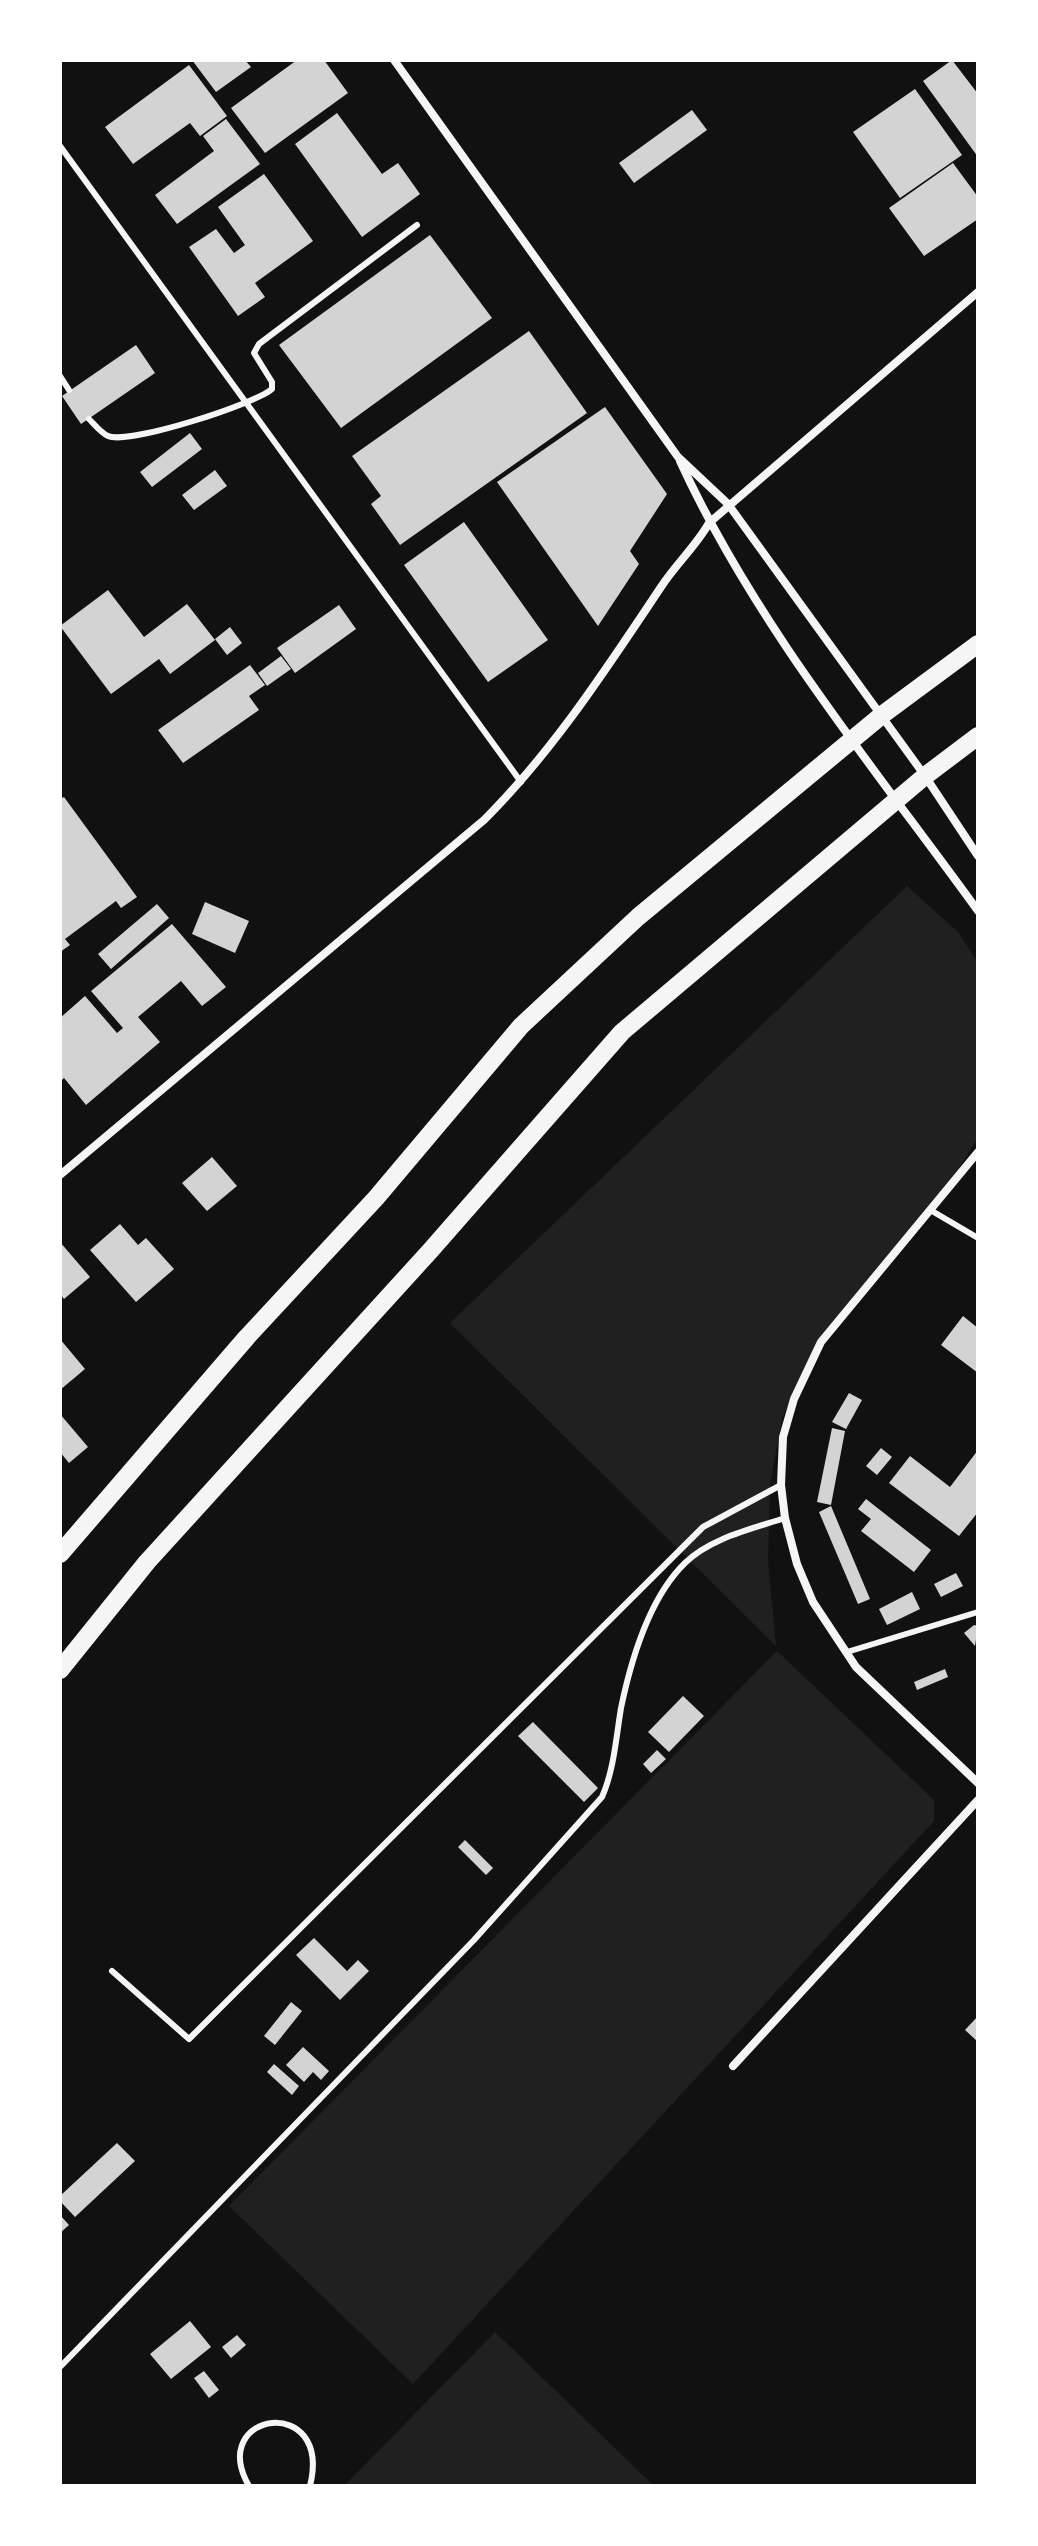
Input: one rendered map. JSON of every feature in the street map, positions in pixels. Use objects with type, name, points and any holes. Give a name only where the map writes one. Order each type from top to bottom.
[{"type":"main road","points":[[60,1554],[247,1337],[376,1198],[521,1026],[638,917],[882,715],[978,644]]},
{"type":"main road","points":[[60,1670],[147,1562],[430,1251],[622,1032],[899,802],[925,776],[978,736]]},
{"type":"street","points":[[394,60],[678,457],[709,523],[851,742],[978,911]]},
{"type":"street","points":[[60,1175],[484,820],[521,782],[578,711],[674,568],[709,523],[978,292]]},
{"type":"street","points":[[678,457],[728,504],[882,715],[978,856]]},
{"type":"street","points":[[978,1152],[821,1342],[794,1399],[783,1437],[781,1485],[785,1518],[797,1564],[813,1602],[856,1667],[978,1783]]},
{"type":"street","points":[[733,2066],[978,1800]]},
{"type":"lane","points":[[60,146],[521,782]]},
{"type":"lane","points":[[89,419],[108,436],[129,437],[221,413],[244,402],[262,398],[272,389],[272,382],[254,353],[259,344],[417,225]]},
{"type":"lane","points":[[60,376],[69,390]]},
{"type":"lane","points":[[932,1211],[978,1238]]},
{"type":"lane","points":[[112,1971],[189,2039],[703,1527],[781,1485]]},
{"type":"lane","points":[[60,2367],[474,1940],[602,1797],[610,1777],[624,1696],[645,1627],[684,1563],[709,1546],[785,1518]]},
{"type":"lane","points":[[847,1652],[978,1612]]},
{"type":"lane","points":[[249,2486],[239,2459],[240,2444],[261,2424],[277,2423],[291,2425],[304,2433],[312,2445],[314,2458],[310,2486]]},
{"type":"shaded area","points":[[907,886],[958,932],[978,963],[978,1138],[956,1173],[805,1369],[782,1419],[770,1484],[768,1560],[776,1646],[450,1323]]},
{"type":"shaded area","points":[[777,1651],[934,1800],[934,1821],[413,2384],[229,2206]]},
{"type":"shaded area","points":[[495,2332],[654,2486],[344,2486]]},
{"type":"building","points":[[192,60],[245,60],[251,67],[216,92]]},
{"type":"building","points":[[297,60],[324,60],[348,93],[265,153],[231,108]]},
{"type":"building","points":[[952,60],[978,94],[978,157],[923,81]]},
{"type":"building","points":[[189,65],[227,116],[200,136],[190,123],[133,164],[105,127]]},
{"type":"building","points":[[915,89],[962,155],[900,198],[853,132]]},
{"type":"building","points":[[692,110],[707,130],[634,183],[619,163]]},
{"type":"building","points":[[337,113],[382,174],[398,163],[420,194],[362,237],[295,144]]},
{"type":"building","points":[[226,119],[260,164],[177,224],[155,195],[214,151],[203,136]]},
{"type":"building","points":[[953,163],[978,197],[978,219],[924,256],[889,208]]},
{"type":"building","points":[[264,174],[313,241],[255,283],[265,297],[238,316],[189,247],[216,229],[234,253],[245,245],[218,207]]},
{"type":"building","points":[[430,235],[492,318],[341,428],[279,345]]},
{"type":"building","points":[[529,331],[587,413],[400,545],[371,504],[381,496],[352,456]]},
{"type":"building","points":[[136,345],[155,373],[81,424],[62,396]]},
{"type":"building","points":[[605,407],[667,494],[630,551],[639,564],[598,626],[497,482]]},
{"type":"building","points":[[190,433],[202,449],[152,487],[140,472]]},
{"type":"building","points":[[215,470],[227,486],[194,510],[182,495]]},
{"type":"building","points":[[464,522],[548,640],[488,682],[404,565]]},
{"type":"building","points":[[108,590],[144,637],[187,604],[215,640],[170,674],[159,659],[111,694],[60,626]]},
{"type":"building","points":[[339,605],[356,629],[295,673],[277,648]]},
{"type":"building","points":[[230,627],[242,643],[227,655],[215,639]]},
{"type":"building","points":[[281,656],[291,669],[267,686],[258,673]]},
{"type":"building","points":[[250,665],[265,685],[249,696],[259,710],[183,763],[158,730]]},
{"type":"building","points":[[64,797],[137,897],[121,908],[116,901],[65,939],[70,945],[60,952],[60,799]]},
{"type":"building","points":[[205,902],[249,921],[235,953],[192,934]]},
{"type":"building","points":[[157,904],[169,918],[111,969],[98,954]]},
{"type":"building","points":[[172,924],[226,987],[202,1006],[181,981],[138,1017],[160,1042],[86,1105],[64,1078],[60,1082],[60,1018],[85,996],[117,1033],[123,1028],[91,991]]},
{"type":"building","points":[[212,1157],[237,1186],[207,1211],[182,1183]]},
{"type":"building","points":[[120,1224],[138,1245],[146,1238],[174,1269],[136,1302],[90,1250]]},
{"type":"building","points":[[60,1242],[90,1277],[64,1299],[60,1294]]},
{"type":"building","points":[[963,1316],[978,1328],[978,1373],[941,1345]]},
{"type":"building","points":[[60,1339],[85,1369],[60,1390]]},
{"type":"building","points":[[849,1393],[862,1400],[846,1429],[832,1422]]},
{"type":"building","points":[[60,1414],[88,1447],[69,1463],[60,1452]]},
{"type":"building","points":[[832,1428],[845,1431],[831,1505],[817,1502]]},
{"type":"building","points":[[881,1448],[892,1457],[877,1475],[866,1466]]},
{"type":"building","points":[[978,1450],[978,1512],[959,1536],[889,1483],[910,1456],[950,1487]]},
{"type":"building","points":[[866,1499],[931,1550],[914,1572],[861,1531],[871,1519],[858,1509]]},
{"type":"building","points":[[831,1506],[870,1599],[858,1604],[819,1512]]},
{"type":"building","points":[[956,1573],[963,1586],[941,1597],[934,1584]]},
{"type":"building","points":[[912,1592],[920,1609],[887,1625],[879,1609]]},
{"type":"building","points":[[974,1625],[978,1626],[975,1646],[964,1633]]},
{"type":"building","points":[[945,1669],[948,1677],[917,1690],[914,1682]]},
{"type":"building","points":[[683,1696],[704,1716],[669,1752],[648,1732]]},
{"type":"building","points":[[533,1722],[598,1788],[584,1802],[518,1736]]},
{"type":"building","points":[[657,1750],[666,1759],[651,1773],[643,1764]]},
{"type":"building","points":[[465,1840],[493,1868],[486,1875],[458,1847]]},
{"type":"building","points":[[314,1938],[347,1971],[358,1960],[369,1971],[340,2000],[296,1955]]},
{"type":"building","points":[[291,2002],[302,2011],[275,2045],[264,2036]]},
{"type":"building","points":[[978,2016],[978,2042],[965,2030]]},
{"type":"building","points":[[303,2047],[329,2071],[321,2080],[313,2072],[304,2082],[286,2065]]},
{"type":"building","points":[[274,2064],[299,2086],[292,2095],[267,2072]]},
{"type":"building","points":[[117,2143],[135,2161],[75,2217],[60,2201],[60,2196]]},
{"type":"building","points":[[60,2215],[69,2225],[60,2233]]},
{"type":"building","points":[[190,2321],[211,2347],[171,2379],[150,2354]]},
{"type":"building","points":[[237,2335],[246,2345],[231,2358],[222,2347]]},
{"type":"building","points":[[204,2371],[219,2390],[209,2398],[194,2378]]}]
